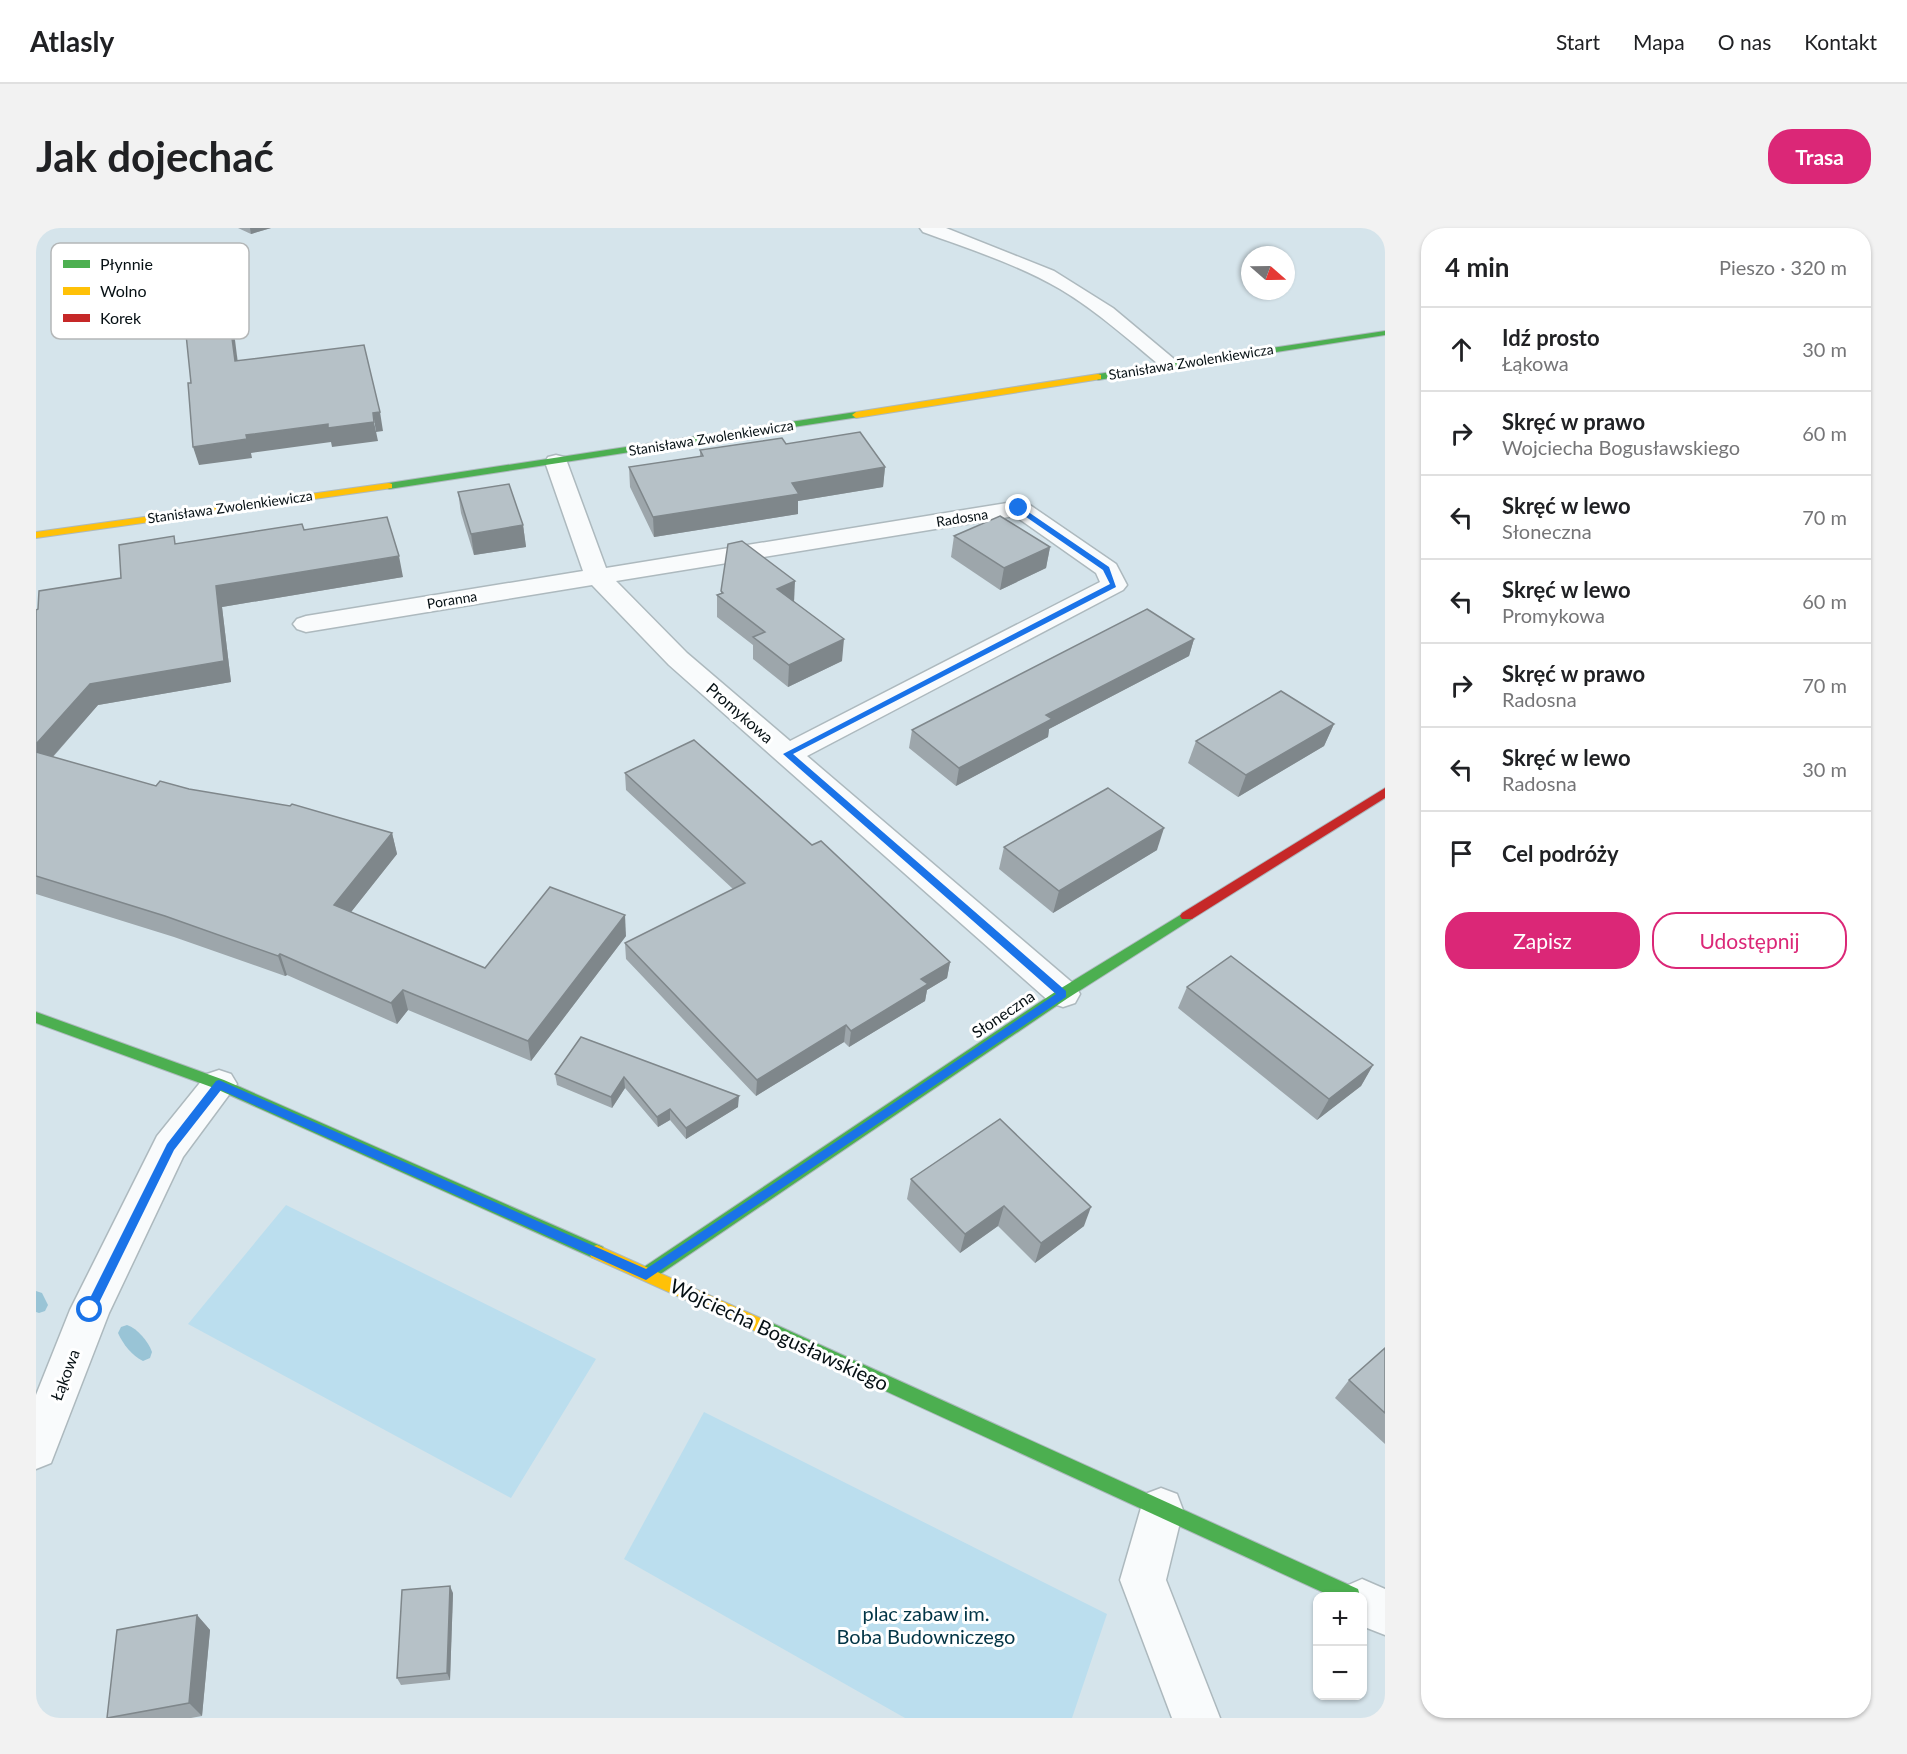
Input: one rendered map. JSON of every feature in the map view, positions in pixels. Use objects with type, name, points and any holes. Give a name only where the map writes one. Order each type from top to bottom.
[{"type":"street","points":[[929,228],[993,251],[1046,275],[1084,296],[1170,364]]},
{"type":"street","name":"Stanisława Zwolenkiewicza","points":[[36,535],[556,462],[993,395],[1170,364],[1385,333]]},
{"type":"street","name":"Promykowa","points":[[556,462],[597,576],[678,659],[1063,994]]},
{"type":"street","name":"Radosna","points":[[597,576],[1019,508],[1107,569],[1114,585],[788,754]]},
{"type":"street","name":"Poranna","points":[[306,624],[597,576]]},
{"type":"street","name":"Słoneczna","points":[[646,1274],[1063,994],[1385,792]]},
{"type":"street","name":"Wojciecha Bogusławskiego","points":[[36,1017],[219,1084],[646,1274],[1342,1592]]},
{"type":"street","name":"Łąkowa","points":[[36,1448],[90,1310],[170,1147],[219,1084]]},
{"type":"street","points":[[1161,1510],[1143,1580],[1196,1718]]},
{"type":"street","points":[[1367,1604],[1385,1612]]},
{"type":"green space","points":[[286,1205],[596,1359],[511,1498],[188,1324]]},
{"type":"green space","name":"plac zabaw im. Boba Budowniczego","points":[[704,1412],[1107,1614],[1072,1718],[905,1718],[624,1559]]},
{"type":"building","points":[[186,339],[232,339],[235,361],[364,345],[380,412],[373,413],[374,422],[328,428],[328,424],[246,435],[247,439],[193,447],[188,383],[191,383]]},
{"type":"building","points":[[860,432],[885,467],[792,483],[799,494],[653,517],[629,467],[703,456],[700,450],[782,438],[786,444]]},
{"type":"building","points":[[509,484],[523,525],[471,534],[458,492]]},
{"type":"building","points":[[1000,516],[1050,547],[1004,568],[954,536]]},
{"type":"building","points":[[387,517],[399,556],[216,586],[224,661],[90,684],[36,744],[36,610],[38,609],[39,591],[121,578],[119,545],[174,536],[175,544],[302,524],[304,530]]},
{"type":"building","points":[[742,541],[795,581],[777,589],[844,639],[789,665],[753,637],[765,632],[717,595],[723,593],[721,591],[728,544]]},
{"type":"building","points":[[1147,609],[1194,639],[1046,715],[1052,719],[959,768],[912,730]]},
{"type":"building","points":[[1281,691],[1334,724],[1246,775],[1196,741]]},
{"type":"building","points":[[694,740],[812,845],[821,841],[950,962],[921,979],[928,984],[851,1031],[846,1025],[757,1080],[625,943],[745,883],[625,773]]},
{"type":"building","points":[[36,752],[156,786],[160,781],[189,789],[290,806],[292,804],[392,833],[334,905],[485,968],[550,887],[625,915],[528,1041],[403,990],[391,1003],[280,954],[278,956],[165,916],[36,876]]},
{"type":"building","points":[[1108,788],[1164,828],[1059,891],[1004,847]]},
{"type":"building","points":[[1231,956],[1373,1065],[1329,1099],[1187,987]]},
{"type":"building","points":[[581,1037],[739,1096],[686,1128],[670,1109],[657,1117],[624,1077],[611,1097],[555,1074]]},
{"type":"building","points":[[1000,1119],[1091,1207],[1041,1243],[1004,1206],[965,1234],[911,1179]]},
{"type":"building","points":[[1385,1348],[1385,1413],[1349,1380]]},
{"type":"building","points":[[450,1586],[447,1673],[397,1678],[402,1590]]},
{"type":"building","points":[[197,1615],[189,1703],[107,1718],[117,1630]]},
{"type":"waterway","points":[[36,1299],[39,1305]]},
{"type":"waterway","points":[[127,1333],[143,1352]]},
{"type":"traffic: fast","points":[[1098,377],[1385,333]]},
{"type":"traffic: fast","points":[[389,486],[856,415]]},
{"type":"traffic: fast","points":[[647,1274],[1063,994],[1187,916]]},
{"type":"traffic: fast","points":[[36,1017],[219,1084],[597,1252]]},
{"type":"traffic: fast","points":[[761,1326],[1342,1592]]},
{"type":"traffic: slow","points":[[856,415],[1098,377]]},
{"type":"traffic: slow","points":[[36,535],[389,486]]},
{"type":"traffic: slow","points":[[597,1252],[761,1326]]},
{"type":"traffic: jam","points":[[1187,916],[1385,792]]},
{"type":"route","points":[[90,1310],[170,1147],[219,1084],[646,1274],[1063,994],[788,754],[1114,585],[1107,569],[1019,508]]}]
